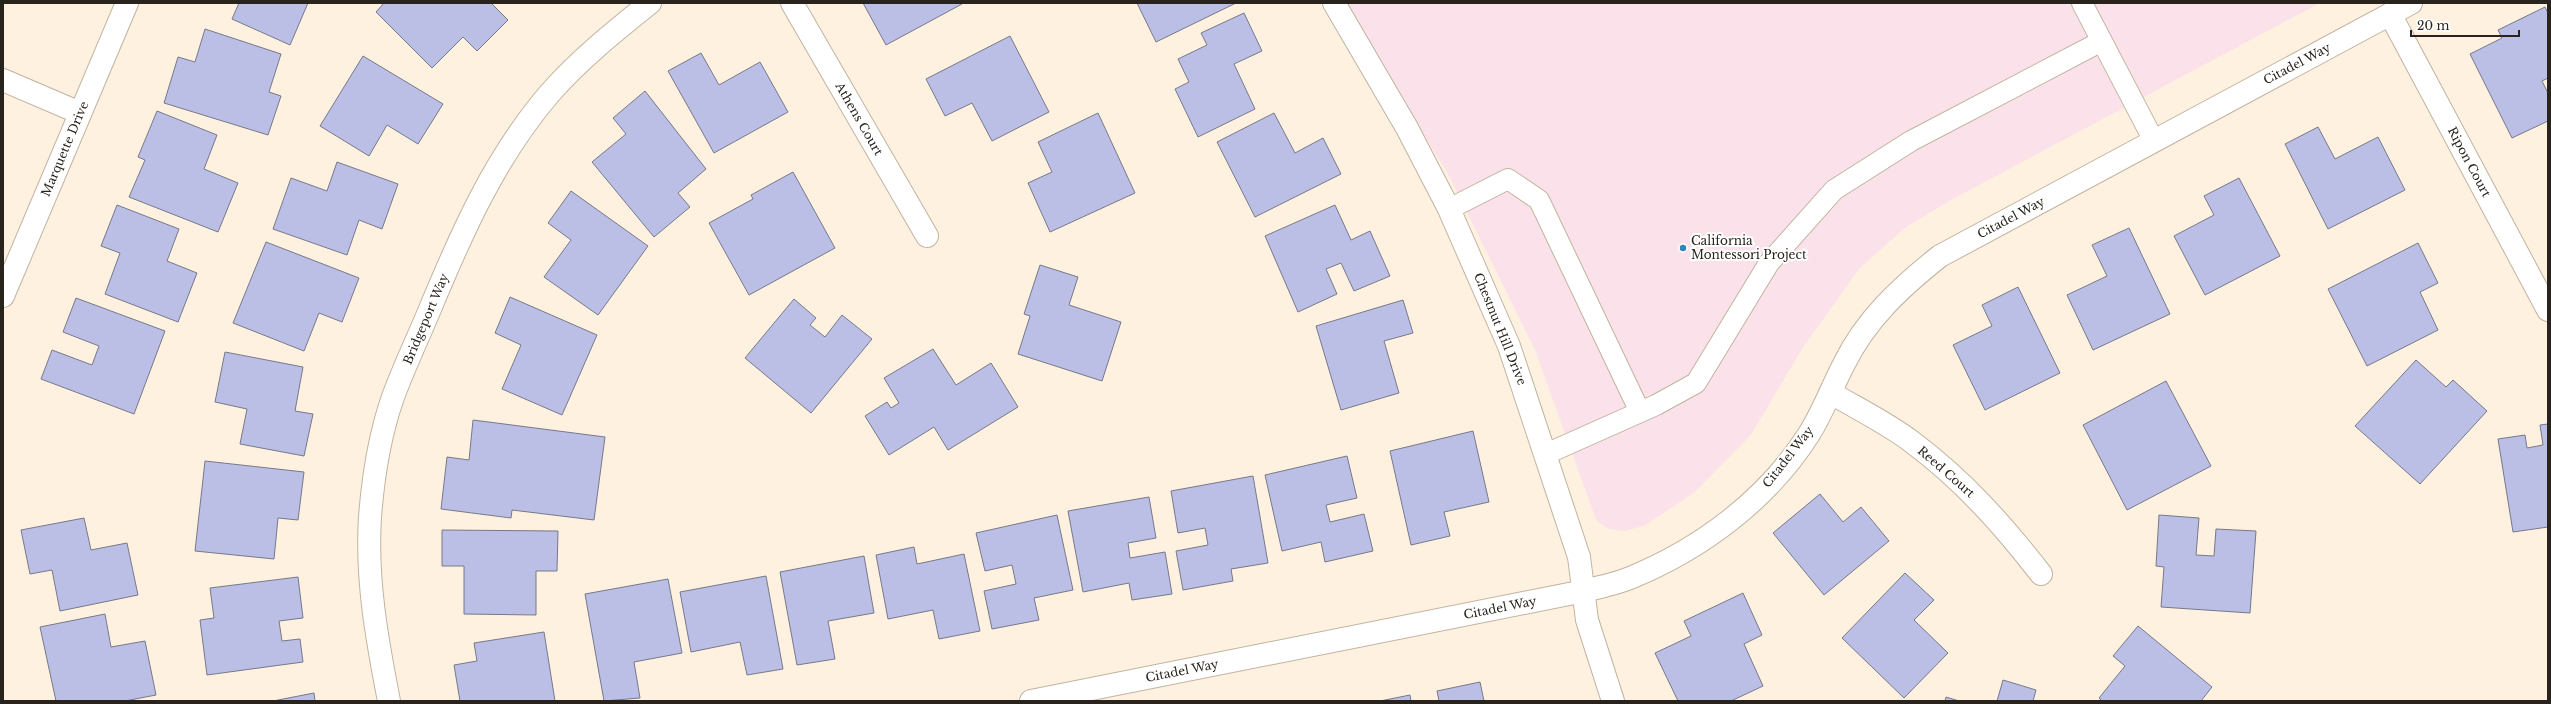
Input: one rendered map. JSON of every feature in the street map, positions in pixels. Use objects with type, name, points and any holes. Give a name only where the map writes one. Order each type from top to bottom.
[{"type":"street","name":"Marquette Drive","points":[[3,296],[127,3]]},
{"type":"street","name":"Bridgeport Way","points":[[389,701],[376,635],[370,578],[370,524],[378,457],[393,398],[463,229],[502,158],[550,94],[592,50],[650,3]]},
{"type":"street","name":"Athens Court","points":[[792,3],[927,236]]},
{"type":"street","name":"Chestnut Hill Drive","points":[[1334,3],[1407,128],[1449,209],[1509,346],[1579,557],[1588,620],[1613,701]]},
{"type":"street","name":"Citadel Way","points":[[1031,701],[1584,591],[1629,578],[1681,554],[1733,519],[1778,474],[1808,435],[1832,393],[1844,363],[1870,322],[1902,286],[1940,256],[2411,3]]},
{"type":"street","name":"Ripon Court","points":[[2390,14],[2548,310]]},
{"type":"street","points":[[3,80],[80,113]]},
{"type":"street","name":"Reed Court","points":[[1832,393],[1911,441],[1954,476],[2000,522],[2041,574]]},
{"type":"lane","points":[[2082,3],[2154,141]]},
{"type":"lane","points":[[1546,454],[1640,412],[1696,383],[1769,263],[1834,190],[1911,141],[2102,41]]},
{"type":"lane","points":[[1449,209],[1508,179],[1539,200],[1640,412]]},
{"type":"shaded area","name":"California Montessori Project","points":[[1341,3],[2320,3],[1953,199],[1906,227],[1859,269],[1802,349],[1751,435],[1694,493],[1644,526],[1624,531],[1608,529],[1596,520],[1535,350],[1447,172]]},
{"type":"building","points":[[239,3],[308,3],[290,45],[232,19]]},
{"type":"building","points":[[384,3],[491,3],[508,20],[477,51],[463,37],[432,68],[376,12]]},
{"type":"building","points":[[863,3],[962,3],[962,4],[886,45]]},
{"type":"building","points":[[1137,3],[1236,3],[1156,42]]},
{"type":"building","points":[[2545,7],[2548,13],[2548,78],[2542,81],[2548,93],[2548,121],[2512,138],[2470,54],[2502,38],[2498,30]]},
{"type":"building","points":[[1244,13],[1262,51],[1234,64],[1255,109],[1198,137],[1175,89],[1189,82],[1178,59],[1207,45],[1201,33]]},
{"type":"building","points":[[205,29],[281,54],[269,92],[281,96],[268,135],[164,103],[178,57],[195,62]]},
{"type":"building","points":[[1010,36],[1049,112],[992,141],[972,103],[945,116],[926,79]]},
{"type":"building","points":[[701,53],[719,85],[760,62],[788,112],[714,153],[668,71]]},
{"type":"building","points":[[363,56],[443,104],[418,144],[387,125],[369,156],[320,126]]},
{"type":"building","points":[[645,91],[706,169],[678,193],[690,207],[654,237],[592,162],[626,134],[613,118]]},
{"type":"building","points":[[157,111],[217,135],[204,169],[238,183],[218,232],[129,197],[145,160],[138,157]]},
{"type":"building","points":[[1098,113],[1135,193],[1050,232],[1028,183],[1052,172],[1038,142]]},
{"type":"building","points":[[1274,113],[1295,153],[1323,138],[1341,174],[1255,217],[1217,142]]},
{"type":"building","points":[[2318,127],[2335,159],[2378,137],[2405,190],[2328,229],[2285,144]]},
{"type":"building","points":[[337,162],[398,184],[382,229],[359,220],[347,255],[273,229],[291,178],[327,191]]},
{"type":"building","points":[[793,172],[835,248],[749,295],[709,223],[753,199],[751,195]]},
{"type":"building","points":[[2239,178],[2280,256],[2205,295],[2174,236],[2214,215],[2204,196]]},
{"type":"building","points":[[571,191],[648,246],[598,315],[544,277],[571,240],[548,223]]},
{"type":"building","points":[[117,205],[179,229],[167,261],[197,273],[178,322],[105,294],[120,253],[101,246]]},
{"type":"building","points":[[1335,205],[1351,240],[1370,231],[1390,276],[1354,291],[1341,263],[1326,269],[1337,294],[1298,312],[1265,236]]},
{"type":"building","points":[[2129,228],[2170,314],[2093,350],[2067,295],[2107,276],[2092,245]]},
{"type":"building","points":[[266,242],[359,278],[342,322],[319,313],[304,351],[233,323]]},
{"type":"building","points":[[2418,243],[2438,283],[2420,292],[2438,330],[2367,366],[2328,289]]},
{"type":"building","points":[[1040,265],[1078,277],[1069,305],[1121,322],[1102,381],[1018,354],[1030,316],[1024,314]]},
{"type":"building","points":[[2018,287],[2060,373],[1985,410],[1953,345],[1992,326],[1982,305]]},
{"type":"building","points":[[510,297],[597,335],[562,415],[502,389],[521,345],[495,333]]},
{"type":"building","points":[[76,298],[165,331],[134,414],[41,379],[52,350],[92,365],[99,346],[63,332]]},
{"type":"building","points":[[794,299],[816,318],[810,325],[825,337],[842,315],[872,339],[811,413],[745,358]]},
{"type":"building","points":[[1403,300],[1413,333],[1384,341],[1399,393],[1341,410],[1316,326]]},
{"type":"building","points":[[933,349],[956,385],[991,363],[1018,407],[948,450],[934,427],[889,455],[865,416],[887,402],[891,408],[899,403],[884,378]]},
{"type":"building","points":[[225,352],[303,367],[295,411],[313,414],[304,456],[240,444],[247,409],[215,402]]},
{"type":"building","points":[[2416,360],[2446,387],[2453,380],[2487,411],[2420,484],[2355,426]]},
{"type":"building","points":[[2166,381],[2211,466],[2127,510],[2083,425]]},
{"type":"building","points":[[473,420],[605,437],[594,520],[512,510],[511,518],[441,509],[447,457],[469,460]]},
{"type":"building","points":[[2548,424],[2548,527],[2513,532],[2498,439],[2525,435],[2527,448],[2543,445],[2540,425]]},
{"type":"building","points":[[1473,431],[1489,502],[1444,512],[1450,536],[1411,545],[1390,451]]},
{"type":"building","points":[[1347,456],[1357,498],[1326,505],[1330,522],[1364,514],[1373,551],[1325,562],[1321,542],[1282,551],[1265,475]]},
{"type":"building","points":[[205,461],[304,472],[298,520],[278,518],[274,559],[195,551]]},
{"type":"building","points":[[1253,476],[1268,563],[1231,569],[1233,581],[1183,590],[1176,551],[1208,545],[1205,528],[1178,533],[1171,491]]},
{"type":"building","points":[[1820,494],[1843,522],[1861,507],[1889,541],[1824,595],[1773,533]]},
{"type":"building","points":[[1149,497],[1156,538],[1128,543],[1130,558],[1165,552],[1172,594],[1132,600],[1129,583],[1083,592],[1068,511]]},
{"type":"building","points":[[1057,515],[1073,590],[1034,598],[1039,620],[992,629],[984,591],[1016,584],[1012,565],[985,571],[976,533]]},
{"type":"building","points":[[2159,515],[2199,518],[2196,555],[2214,556],[2216,529],[2256,531],[2250,613],[2161,607],[2164,567],[2156,566]]},
{"type":"building","points":[[84,518],[91,550],[127,543],[138,595],[60,611],[52,570],[30,574],[21,530]]},
{"type":"building","points":[[442,530],[558,531],[557,571],[536,571],[536,615],[464,614],[464,566],[442,566]]},
{"type":"building","points":[[914,547],[917,564],[964,554],[980,631],[939,639],[933,610],[888,619],[876,555]]},
{"type":"building","points":[[864,556],[874,613],[828,621],[835,659],[797,665],[780,572]]},
{"type":"building","points":[[1905,573],[1934,600],[1914,620],[1948,653],[1904,698],[1842,638]]},
{"type":"building","points":[[766,576],[783,669],[747,675],[740,642],[691,652],[680,592]]},
{"type":"building","points":[[298,577],[303,618],[279,621],[282,641],[300,639],[303,662],[207,675],[200,620],[214,618],[210,588]]},
{"type":"building","points":[[668,579],[682,653],[634,662],[640,698],[604,701],[585,594]]},
{"type":"building","points":[[1743,593],[1762,635],[1744,644],[1763,686],[1731,701],[1678,701],[1655,653],[1691,636],[1684,621]]},
{"type":"building","points":[[105,614],[111,647],[145,641],[156,695],[125,701],[56,701],[40,627]]},
{"type":"building","points":[[2138,626],[2212,687],[2201,701],[2102,701],[2099,698],[2125,666],[2113,656]]},
{"type":"building","points":[[544,632],[555,701],[460,701],[454,665],[477,661],[474,643]]},
{"type":"building","points":[[2003,680],[2036,690],[2033,701],[1997,701]]},
{"type":"building","points":[[1480,682],[1484,701],[1439,701],[1437,691]]},
{"type":"building","points":[[314,693],[315,701],[273,701]]},
{"type":"building","points":[[1410,695],[1411,701],[1380,701]]},
{"type":"building","points":[[1946,697],[1959,701],[1945,701]]},
{"type":"place","name":"California Montessori Project","points":[[1683,248]]}]
